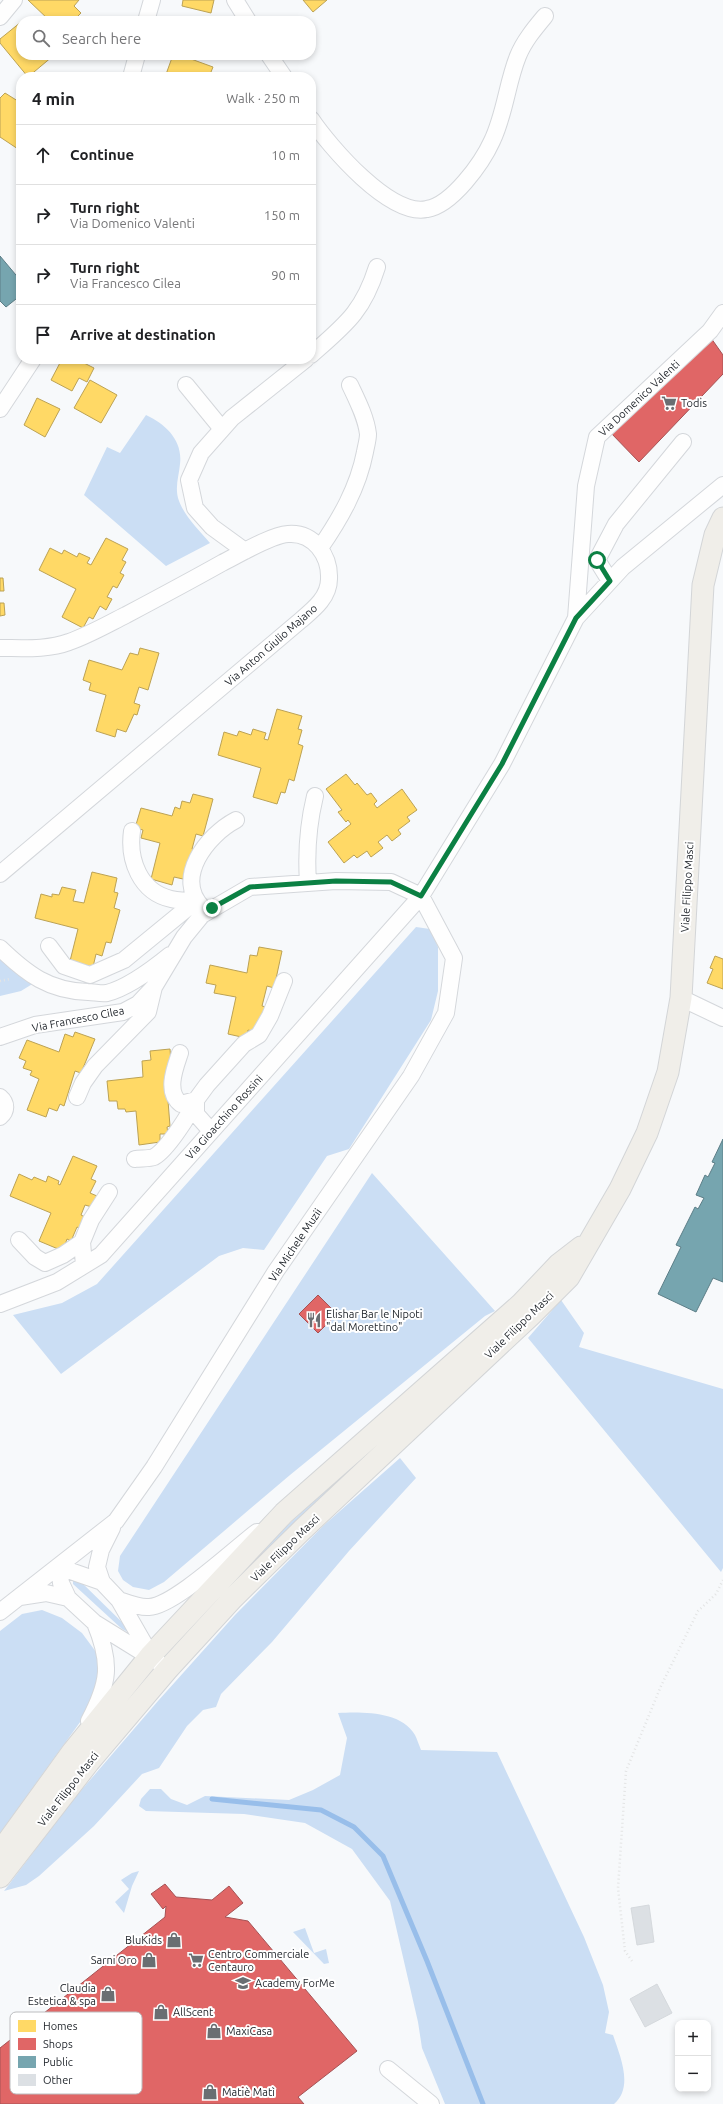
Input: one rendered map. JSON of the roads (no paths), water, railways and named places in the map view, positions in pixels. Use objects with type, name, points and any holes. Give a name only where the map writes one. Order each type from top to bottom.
[{"type":"main road","name":"Viale Filippo Masci","points":[[0,1877],[89,1762],[167,1670],[233,1598],[302,1530],[531,1315],[569,1276],[620,1189],[647,1133],[668,1072],[681,998],[703,584],[715,535],[723,518]]},
{"type":"main road","name":"Viale Filippo Masci","points":[[0,1852],[73,1751],[150,1656],[284,1513],[521,1304],[559,1264],[589,1240]]},
{"type":"street","points":[[0,16],[14,0]]},
{"type":"street","points":[[147,16],[152,0]]},
{"type":"street","points":[[235,0],[245,16]]},
{"type":"street","points":[[316,125],[339,155],[374,188],[389,198],[411,208],[425,210],[440,206],[456,190],[485,154],[498,127],[518,55],[531,33],[545,16]]},
{"type":"street","points":[[132,72],[136,60]]},
{"type":"street","points":[[272,60],[281,72]]},
{"type":"street","points":[[316,351],[349,322],[370,290],[377,267]]},
{"type":"street","name":"Via Domenico Valenti","points":[[576,618],[586,486],[597,437],[710,331],[723,313]]},
{"type":"street","points":[[0,409],[29,364]]},
{"type":"street","points":[[245,551],[212,527],[195,508],[189,480],[201,453],[232,418],[300,364]]},
{"type":"street","points":[[186,385],[222,429]]},
{"type":"street","points":[[320,548],[339,521],[353,492],[363,461],[368,435],[363,416],[350,385]]},
{"type":"street","points":[[610,581],[597,560],[616,524],[683,442]]},
{"type":"street","name":"Via Domenico Valenti","points":[[421,896],[502,764],[576,618],[623,567],[723,485]]},
{"type":"street","name":"Via Anton Giulio Majano","points":[[0,648],[39,648],[68,643],[116,620],[245,551],[282,535],[289,534],[304,536],[320,548],[330,570],[327,592],[320,603],[0,874]]},
{"type":"street","points":[[308,882],[307,862],[309,823],[315,796]]},
{"type":"street","points":[[201,906],[192,893],[190,880],[199,856],[218,832],[236,820]]},
{"type":"street","points":[[132,831],[131,853],[135,868],[145,885],[170,899],[201,906]]},
{"type":"street","name":"Via Francesco Cilea","points":[[0,1037],[35,1025],[123,1012],[138,1004],[154,987],[201,906],[250,887],[336,881],[391,882],[421,896]]},
{"type":"street","name":"Via Gioacchino Rossini","points":[[0,1304],[57,1282],[100,1255],[421,896]]},
{"type":"street","name":"Via Michele Muzii","points":[[0,1612],[116,1521],[158,1460],[276,1271],[411,1076],[446,1013],[454,958],[421,896]]},
{"type":"street","points":[[49,946],[64,966],[90,975],[124,960],[201,906]]},
{"type":"street","name":"Via Francesco Cilea","points":[[0,948],[22,969],[43,983],[73,992],[106,993],[150,971],[176,951]]},
{"type":"street","points":[[135,1159],[154,1157],[173,1138],[190,1114],[196,1100],[244,1044],[259,1034],[270,1016],[284,981]]},
{"type":"street","points":[[77,1097],[83,1083],[95,1066],[148,1012],[154,987]]},
{"type":"street","points":[[681,998],[723,1018]]},
{"type":"street","points":[[180,1053],[175,1069],[172,1091],[176,1101],[181,1104],[196,1100]]},
{"type":"street","points":[[0,1097],[6,1104],[5,1111],[0,1117]]},
{"type":"street","points":[[196,1100],[196,1114],[211,1131]]},
{"type":"street","points":[[84,1265],[82,1242],[91,1220],[109,1192]]},
{"type":"street","points":[[19,1240],[35,1257],[45,1263],[63,1255],[82,1242]]},
{"type":"street","points":[[119,1600],[141,1607],[159,1605],[186,1589],[245,1541],[284,1513]]},
{"type":"street","points":[[116,1521],[101,1550],[97,1567],[102,1582],[119,1600],[150,1656]]},
{"type":"street","points":[[102,1582],[59,1567],[61,1583],[68,1598],[94,1623],[150,1656],[167,1670]]},
{"type":"street","points":[[19,1598],[46,1593],[68,1598]]},
{"type":"street","points":[[73,1751],[102,1696],[106,1669],[103,1643],[94,1623]]},
{"type":"street","points":[[388,2069],[431,2104]]},
{"type":"waterway","points":[[212,1799],[321,1810],[354,1827],[383,1856],[427,1961],[483,2104]]},
{"type":"place","name":"Todis","points":[[669,403]]},
{"type":"place","name":"Elishar Bar le Nipoti \"dal Morettino\"","points":[[314,1320]]},
{"type":"place","name":"BluKids","points":[[174,1940]]},
{"type":"place","name":"Sarni Oro","points":[[149,1960]]},
{"type":"place","name":"Centro Commerciale Centauro","points":[[196,1960]]},
{"type":"place","name":"Academy ForMe","points":[[243,1983]]},
{"type":"place","name":"Claudia Estetica & spa","points":[[108,1994]]},
{"type":"place","name":"AllScent","points":[[161,2012]]},
{"type":"place","name":"MaxiCasa","points":[[214,2031]]},
{"type":"place","name":"Matiè Matì","points":[[210,2092]]}]
